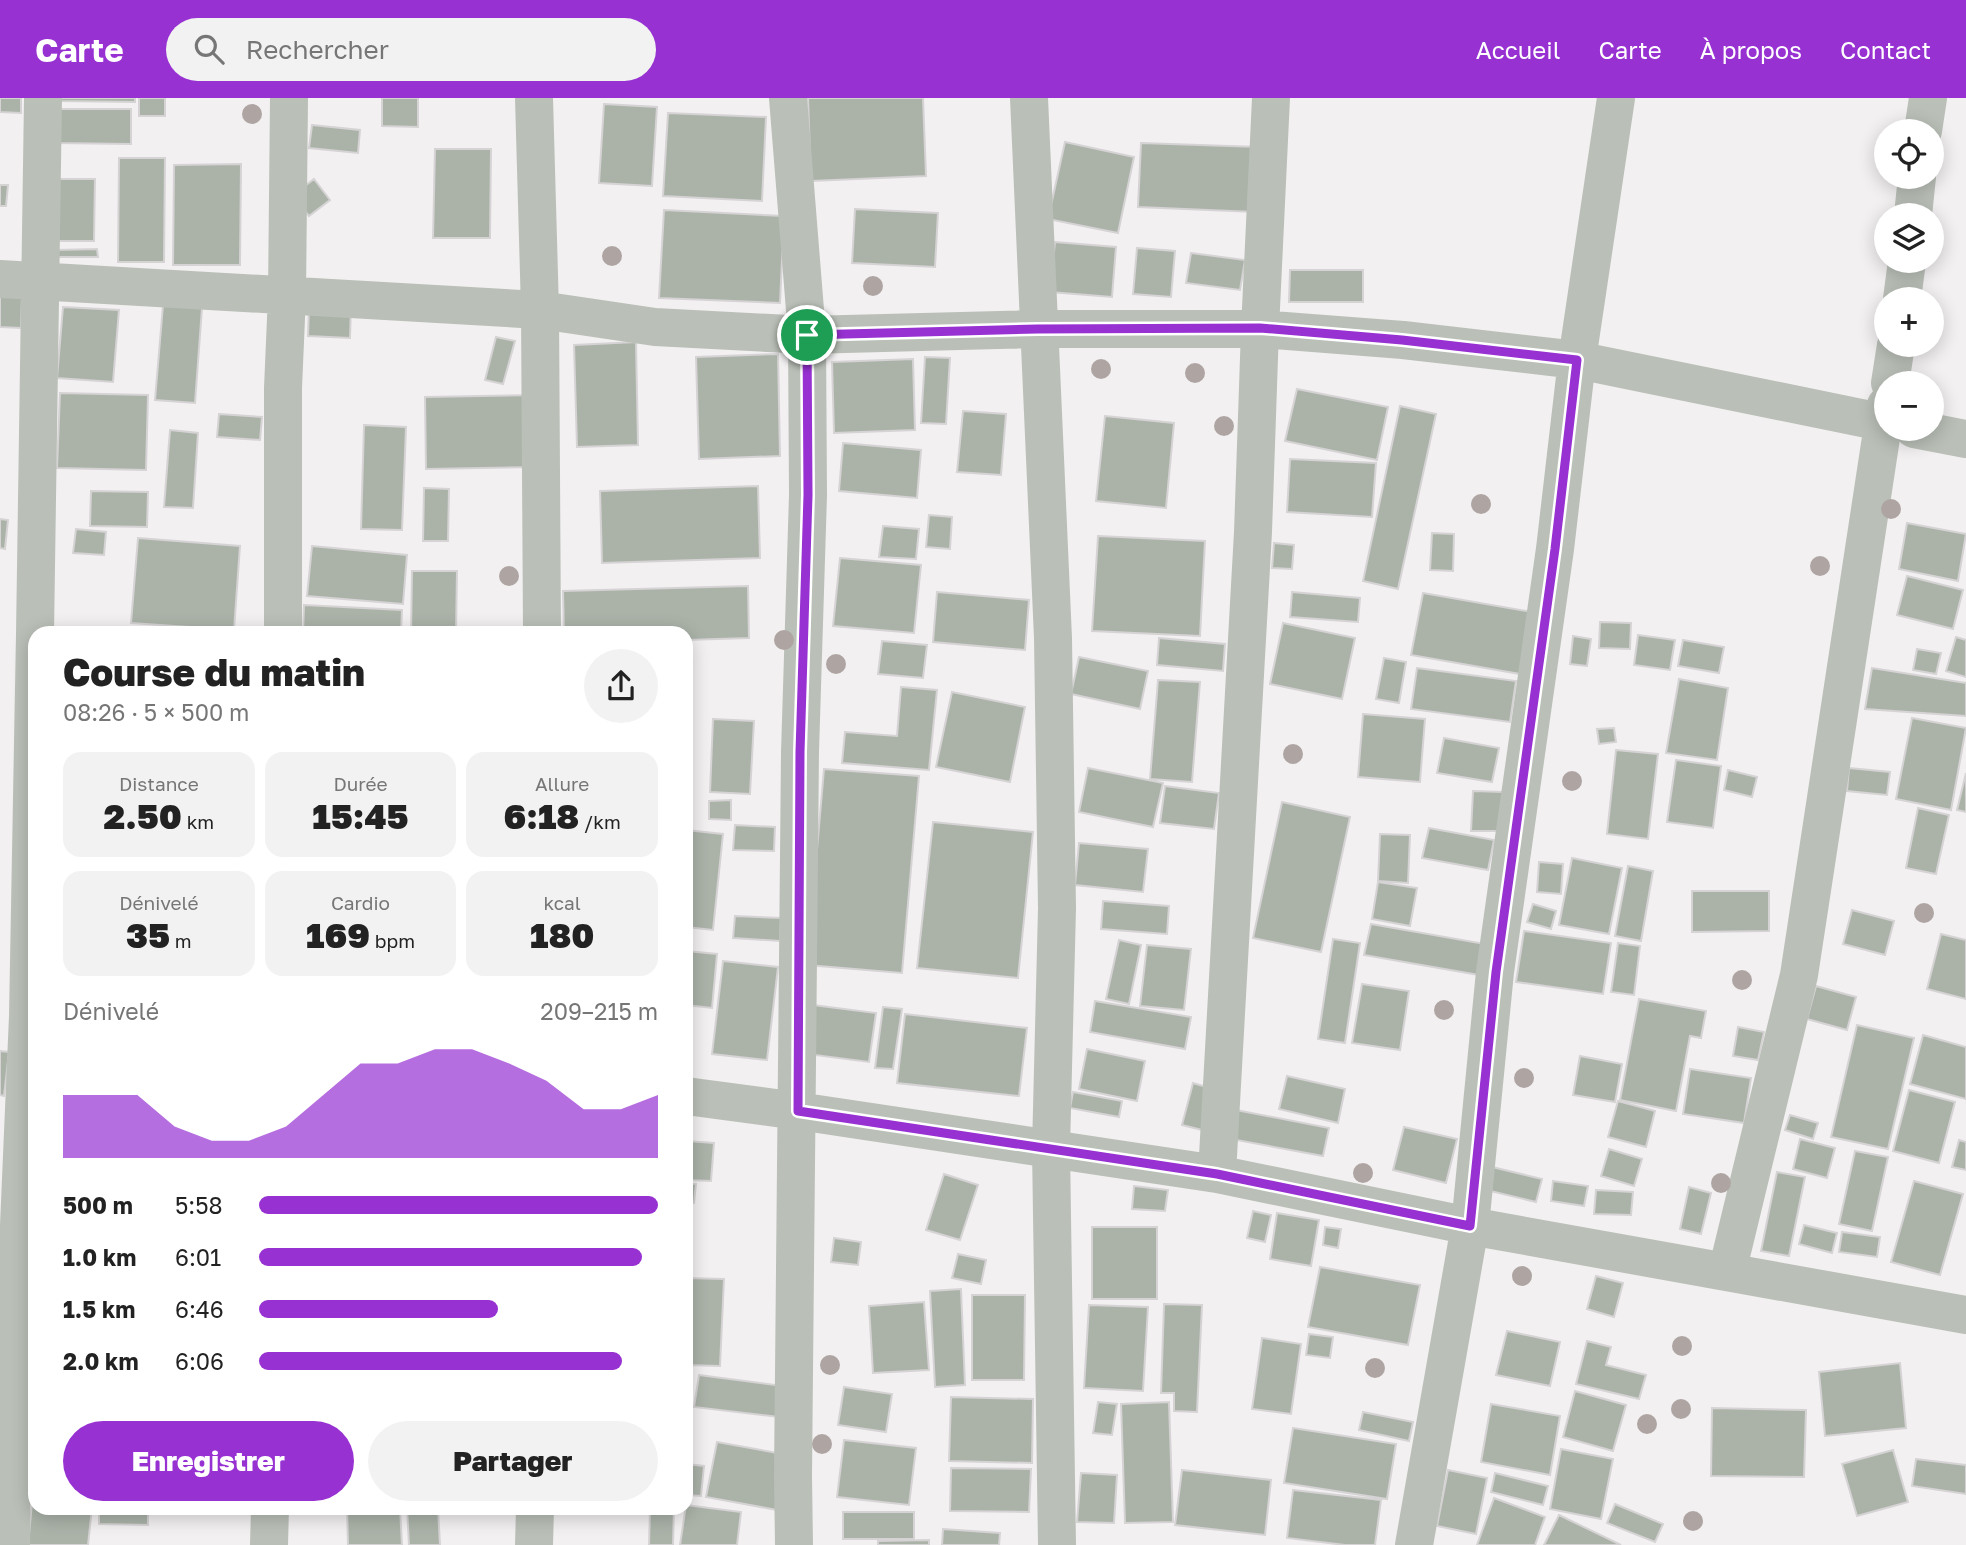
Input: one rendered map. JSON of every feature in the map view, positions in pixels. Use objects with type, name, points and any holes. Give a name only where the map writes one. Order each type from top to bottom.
[{"type":"street","points":[[35,626],[43,98]]},
{"type":"street","points":[[283,626],[283,388],[289,98]]},
{"type":"street","points":[[534,98],[540,310],[542,626]]},
{"type":"street","points":[[788,98],[807,335],[808,495],[800,752],[794,1545]]},
{"type":"street","points":[[1029,98],[1054,692],[1057,908],[1051,1149],[1057,1545]]},
{"type":"street","points":[[1217,1174],[1253,532],[1271,98]]},
{"type":"street","points":[[1413,1545],[1470,1226],[1496,972],[1555,549],[1577,360],[1616,98]]},
{"type":"street","points":[[1925,119],[1928,98]]},
{"type":"street","points":[[0,279],[540,310],[654,327],[807,335],[1037,329],[1260,328],[1402,340],[1577,360],[1874,416]]},
{"type":"street","points":[[1944,433],[1966,439]]},
{"type":"street","points":[[1727,1272],[1800,975],[1889,441]]},
{"type":"street","points":[[10,1545],[21,1015],[28,824]]},
{"type":"street","points":[[693,1097],[1217,1174],[1470,1226],[1966,1315]]},
{"type":"street","points":[[269,1545],[270,1515]]},
{"type":"street","points":[[534,1545],[535,1515]]},
{"type":"building","points":[[0,98],[21,98],[21,113],[0,112]]},
{"type":"building","points":[[58,98],[135,98],[135,102],[58,101]]},
{"type":"building","points":[[139,98],[165,98],[165,116],[139,116]]},
{"type":"building","points":[[382,98],[418,98],[418,127],[382,126]]},
{"type":"building","points":[[808,98],[923,98],[926,176],[811,181]]},
{"type":"building","points":[[604,104],[657,107],[652,186],[599,183]]},
{"type":"building","points":[[56,109],[131,109],[131,144],[55,143]]},
{"type":"building","points":[[668,113],[766,117],[762,201],[663,196]]},
{"type":"building","points":[[312,125],[360,130],[358,153],[309,148]]},
{"type":"building","points":[[1065,142],[1134,157],[1118,233],[1048,219]]},
{"type":"building","points":[[1141,143],[1258,147],[1255,212],[1138,207]]},
{"type":"building","points":[[435,149],[491,149],[490,238],[433,238]]},
{"type":"building","points":[[119,158],[165,158],[164,262],[118,262]]},
{"type":"building","points":[[241,164],[240,265],[173,265],[174,165]]},
{"type":"building","points":[[59,179],[95,179],[94,241],[58,241]]},
{"type":"building","points":[[314,179],[330,200],[309,216],[293,195]]},
{"type":"building","points":[[0,185],[8,185],[6,206],[0,206]]},
{"type":"building","points":[[855,209],[938,213],[935,267],[852,263]]},
{"type":"building","points":[[664,210],[784,216],[780,303],[659,298]]},
{"type":"building","points":[[1055,242],[1116,247],[1112,297],[1050,292]]},
{"type":"building","points":[[1137,248],[1175,251],[1171,297],[1133,294]]},
{"type":"building","points":[[97,249],[98,257],[55,257],[55,250]]},
{"type":"building","points":[[1191,253],[1245,260],[1240,290],[1186,283]]},
{"type":"building","points":[[1290,270],[1363,270],[1363,302],[1289,302]]},
{"type":"building","points":[[0,295],[22,296],[21,328],[0,327]]},
{"type":"building","points":[[163,305],[202,308],[195,403],[155,400]]},
{"type":"building","points":[[309,306],[351,308],[350,338],[308,336]]},
{"type":"building","points":[[63,307],[119,310],[113,382],[57,378]]},
{"type":"building","points":[[496,337],[515,341],[503,384],[485,380]]},
{"type":"building","points":[[636,342],[638,445],[577,447],[574,345]]},
{"type":"building","points":[[778,354],[780,456],[699,459],[696,357]]},
{"type":"building","points":[[925,357],[950,358],[946,424],[921,423]]},
{"type":"building","points":[[913,359],[915,430],[834,433],[832,362]]},
{"type":"building","points":[[1297,389],[1388,407],[1377,460],[1285,441]]},
{"type":"building","points":[[60,393],[148,395],[146,470],[57,468]]},
{"type":"building","points":[[533,395],[534,467],[426,469],[425,397]]},
{"type":"building","points":[[1400,406],[1436,414],[1398,589],[1363,581]]},
{"type":"building","points":[[963,411],[1006,414],[1001,475],[957,472]]},
{"type":"building","points":[[219,414],[262,417],[260,440],[217,437]]},
{"type":"building","points":[[1105,416],[1174,423],[1166,508],[1096,501]]},
{"type":"building","points":[[364,425],[406,427],[402,530],[361,529]]},
{"type":"building","points":[[170,430],[198,433],[193,508],[164,507]]},
{"type":"building","points":[[843,443],[921,450],[917,498],[839,491]]},
{"type":"building","points":[[1290,459],[1376,463],[1372,517],[1287,512]]},
{"type":"building","points":[[758,486],[760,558],[602,563],[600,491]]},
{"type":"building","points":[[424,488],[449,489],[448,541],[423,541]]},
{"type":"building","points":[[91,491],[148,492],[147,527],[90,526]]},
{"type":"building","points":[[929,515],[952,517],[950,549],[926,547]]},
{"type":"building","points":[[0,519],[8,520],[5,549],[0,548]]},
{"type":"building","points":[[1907,523],[1966,534],[1958,581],[1899,569]]},
{"type":"building","points":[[883,526],[919,529],[916,559],[879,557]]},
{"type":"building","points":[[76,529],[106,532],[104,555],[73,553]]},
{"type":"building","points":[[1432,533],[1454,534],[1453,571],[1430,570]]},
{"type":"building","points":[[1098,536],[1205,541],[1200,636],[1092,631]]},
{"type":"building","points":[[138,538],[240,546],[234,626],[131,623]]},
{"type":"building","points":[[1274,543],[1294,545],[1292,569],[1272,568]]},
{"type":"building","points":[[312,546],[407,555],[403,604],[307,596]]},
{"type":"building","points":[[840,558],[921,565],[914,633],[833,626]]},
{"type":"building","points":[[412,571],[457,571],[456,626],[411,626]]},
{"type":"building","points":[[1907,576],[1963,590],[1953,629],[1897,615]]},
{"type":"building","points":[[748,586],[749,638],[693,640],[693,626],[564,626],[563,591]]},
{"type":"building","points":[[937,592],[1029,600],[1025,650],[933,642]]},
{"type":"building","points":[[1292,592],[1360,598],[1358,622],[1290,617]]},
{"type":"building","points":[[1423,593],[1532,612],[1520,674],[1411,655]]},
{"type":"building","points":[[304,605],[402,610],[401,626],[303,626]]},
{"type":"building","points":[[1600,622],[1631,623],[1630,649],[1599,648]]},
{"type":"building","points":[[1283,623],[1355,638],[1342,699],[1270,684]]},
{"type":"building","points":[[1638,635],[1675,640],[1670,670],[1634,665]]},
{"type":"building","points":[[1573,636],[1591,639],[1587,666],[1570,664]]},
{"type":"building","points":[[1956,637],[1966,640],[1966,677],[1946,671]]},
{"type":"building","points":[[1159,638],[1225,644],[1223,671],[1157,665]]},
{"type":"building","points":[[1683,640],[1724,647],[1719,673],[1678,666]]},
{"type":"building","points":[[882,641],[927,645],[923,678],[878,674]]},
{"type":"building","points":[[1917,649],[1941,653],[1936,674],[1913,670]]},
{"type":"building","points":[[1079,657],[1148,671],[1140,709],[1071,694]]},
{"type":"building","points":[[1384,658],[1406,662],[1399,703],[1376,699]]},
{"type":"building","points":[[1417,668],[1516,681],[1510,722],[1411,709]]},
{"type":"building","points":[[1872,668],[1966,683],[1966,716],[1865,709]]},
{"type":"building","points":[[1679,679],[1728,688],[1717,760],[1666,753]]},
{"type":"building","points":[[1158,680],[1200,682],[1192,782],[1150,779]]},
{"type":"building","points":[[901,687],[937,690],[929,770],[842,763],[845,732],[897,736]]},
{"type":"building","points":[[952,692],[1025,707],[1010,782],[936,767]]},
{"type":"building","points":[[1363,714],[1425,719],[1420,782],[1358,777]]},
{"type":"building","points":[[1912,718],[1966,728],[1951,810],[1896,799]]},
{"type":"building","points":[[713,719],[754,721],[750,794],[710,792]]},
{"type":"building","points":[[1614,728],[1616,742],[1599,744],[1597,729]]},
{"type":"building","points":[[1444,738],[1499,748],[1492,782],[1437,773]]},
{"type":"building","points":[[1616,750],[1658,754],[1648,839],[1607,834]]},
{"type":"building","points":[[1676,760],[1721,766],[1713,828],[1667,822]]},
{"type":"building","points":[[1088,768],[1163,783],[1153,827],[1079,812]]},
{"type":"building","points":[[1849,768],[1890,772],[1887,795],[1847,791]]},
{"type":"building","points":[[824,769],[919,776],[902,973],[807,965]]},
{"type":"building","points":[[1728,770],[1757,777],[1752,797],[1724,790]]},
{"type":"building","points":[[1966,773],[1966,812],[1957,810]]},
{"type":"building","points":[[1165,786],[1219,793],[1214,829],[1160,823]]},
{"type":"building","points":[[1473,791],[1504,792],[1501,831],[1471,831]]},
{"type":"building","points":[[731,800],[731,820],[709,819],[709,801]]},
{"type":"building","points":[[1282,802],[1350,817],[1321,952],[1253,938]]},
{"type":"building","points":[[1918,808],[1949,815],[1936,874],[1906,868]]},
{"type":"building","points":[[933,822],[1033,832],[1018,978],[917,968]]},
{"type":"building","points":[[735,825],[775,827],[774,851],[733,850]]},
{"type":"building","points":[[1429,828],[1494,840],[1488,870],[1422,858]]},
{"type":"building","points":[[693,831],[723,834],[713,930],[693,928]]},
{"type":"building","points":[[1380,834],[1410,835],[1408,883],[1378,881]]},
{"type":"building","points":[[1079,843],[1148,849],[1143,892],[1075,885]]},
{"type":"building","points":[[1572,858],[1622,868],[1609,934],[1559,925]]},
{"type":"building","points":[[1539,862],[1563,864],[1561,894],[1537,892]]},
{"type":"building","points":[[1628,866],[1653,871],[1641,941],[1615,936]]},
{"type":"building","points":[[1378,882],[1417,888],[1410,926],[1372,919]]},
{"type":"building","points":[[1692,891],[1769,891],[1769,931],[1692,932]]},
{"type":"building","points":[[1103,901],[1169,906],[1167,934],[1101,929]]},
{"type":"building","points":[[1533,904],[1556,911],[1551,929],[1527,922]]},
{"type":"building","points":[[1852,910],[1894,921],[1885,955],[1843,944]]},
{"type":"building","points":[[735,916],[781,918],[780,941],[733,938]]},
{"type":"building","points":[[1371,924],[1485,944],[1479,975],[1364,955]]},
{"type":"building","points":[[1524,931],[1611,943],[1603,994],[1516,982]]},
{"type":"building","points":[[1941,934],[1966,940],[1966,999],[1927,989]]},
{"type":"building","points":[[1333,939],[1360,943],[1345,1043],[1318,1039]]},
{"type":"building","points":[[1119,940],[1141,945],[1129,1004],[1106,999]]},
{"type":"building","points":[[1618,943],[1640,946],[1634,995],[1611,992]]},
{"type":"building","points":[[1147,945],[1191,949],[1184,1010],[1140,1006]]},
{"type":"building","points":[[693,952],[717,954],[712,1008],[693,1006]]},
{"type":"building","points":[[723,961],[778,967],[767,1060],[712,1054]]},
{"type":"building","points":[[1362,984],[1409,991],[1400,1050],[1352,1043]]},
{"type":"building","points":[[1816,986],[1856,997],[1847,1030],[1807,1019]]},
{"type":"building","points":[[1639,999],[1706,1011],[1701,1038],[1690,1036],[1676,1111],[1620,1100]]},
{"type":"building","points":[[1095,1001],[1191,1017],[1185,1049],[1090,1032]]},
{"type":"building","points":[[813,1005],[876,1013],[869,1062],[807,1054]]},
{"type":"building","points":[[883,1007],[902,1009],[893,1069],[875,1068]]},
{"type":"building","points":[[905,1014],[1027,1028],[1019,1096],[897,1083]]},
{"type":"building","points":[[1857,1025],[1914,1038],[1888,1149],[1831,1137]]},
{"type":"building","points":[[1738,1027],[1764,1032],[1758,1060],[1733,1056]]},
{"type":"building","points":[[1923,1035],[1966,1047],[1966,1099],[1910,1084]]},
{"type":"building","points":[[1087,1049],[1145,1061],[1137,1101],[1079,1089]]},
{"type":"building","points":[[0,1051],[9,1052],[4,1096],[0,1095]]},
{"type":"building","points":[[1580,1056],[1622,1064],[1615,1102],[1573,1095]]},
{"type":"building","points":[[1690,1069],[1751,1078],[1744,1123],[1683,1114]]},
{"type":"building","points":[[1287,1076],[1345,1089],[1338,1123],[1279,1109]]},
{"type":"building","points":[[1193,1083],[1213,1089],[1202,1130],[1182,1125]]},
{"type":"building","points":[[1909,1090],[1955,1102],[1939,1163],[1893,1151]]},
{"type":"building","points":[[1073,1092],[1122,1101],[1119,1117],[1070,1108]]},
{"type":"building","points":[[1618,1101],[1655,1111],[1646,1147],[1608,1137]]},
{"type":"building","points":[[1236,1110],[1329,1128],[1323,1156],[1231,1139]]},
{"type":"building","points":[[1790,1115],[1818,1123],[1813,1139],[1785,1130]]},
{"type":"building","points":[[1404,1127],[1457,1139],[1446,1183],[1393,1170]]},
{"type":"building","points":[[1800,1139],[1835,1148],[1827,1178],[1793,1169]]},
{"type":"building","points":[[1959,1140],[1966,1142],[1966,1170],[1952,1167]]},
{"type":"building","points":[[693,1142],[714,1143],[711,1181],[693,1180]]},
{"type":"building","points":[[1609,1149],[1642,1159],[1634,1186],[1601,1176]]},
{"type":"building","points":[[1855,1151],[1888,1157],[1872,1231],[1839,1224]]},
{"type":"building","points":[[1488,1166],[1542,1179],[1536,1202],[1482,1189]]},
{"type":"building","points":[[1777,1172],[1805,1177],[1789,1256],[1761,1251]]},
{"type":"building","points":[[944,1174],[978,1185],[960,1240],[926,1230]]},
{"type":"building","points":[[1553,1181],[1588,1186],[1584,1206],[1551,1201]]},
{"type":"building","points":[[1914,1181],[1963,1194],[1940,1275],[1891,1262]]},
{"type":"building","points":[[693,1184],[696,1184],[693,1203]]},
{"type":"building","points":[[1134,1186],[1168,1190],[1165,1211],[1132,1209]]},
{"type":"building","points":[[1689,1187],[1711,1193],[1701,1234],[1680,1229]]},
{"type":"building","points":[[1596,1190],[1633,1192],[1631,1215],[1594,1214]]},
{"type":"building","points":[[1253,1211],[1271,1215],[1265,1242],[1247,1238]]},
{"type":"building","points":[[1277,1213],[1319,1220],[1311,1266],[1270,1259]]},
{"type":"building","points":[[1804,1225],[1837,1233],[1832,1253],[1799,1244]]},
{"type":"building","points":[[1092,1227],[1157,1227],[1157,1299],[1092,1299]]},
{"type":"building","points":[[1325,1227],[1341,1229],[1338,1248],[1323,1245]]},
{"type":"building","points":[[1842,1232],[1880,1237],[1877,1257],[1839,1252]]},
{"type":"building","points":[[834,1238],[861,1242],[858,1265],[831,1262]]},
{"type":"building","points":[[958,1254],[986,1260],[981,1284],[952,1278]]},
{"type":"building","points":[[1320,1267],[1420,1285],[1408,1345],[1308,1327]]},
{"type":"building","points":[[1596,1276],[1623,1283],[1614,1317],[1587,1309]]},
{"type":"building","points":[[693,1278],[724,1279],[720,1366],[693,1365]]},
{"type":"building","points":[[961,1289],[965,1385],[935,1387],[930,1291]]},
{"type":"building","points":[[972,1295],[1025,1295],[1024,1380],[972,1380]]},
{"type":"building","points":[[924,1302],[929,1370],[873,1373],[869,1306]]},
{"type":"building","points":[[1164,1304],[1202,1305],[1197,1412],[1174,1411],[1174,1393],[1161,1393]]},
{"type":"building","points":[[1089,1305],[1148,1307],[1143,1391],[1084,1388]]},
{"type":"building","points":[[1507,1331],[1560,1342],[1550,1386],[1496,1375]]},
{"type":"building","points":[[1309,1334],[1333,1337],[1330,1358],[1306,1355]]},
{"type":"building","points":[[1262,1338],[1301,1344],[1291,1414],[1252,1409]]},
{"type":"building","points":[[1587,1341],[1611,1347],[1606,1365],[1646,1375],[1639,1399],[1576,1384]]},
{"type":"building","points":[[1900,1363],[1906,1428],[1825,1436],[1819,1372]]},
{"type":"building","points":[[699,1375],[783,1386],[779,1417],[694,1407]]},
{"type":"building","points":[[844,1387],[892,1394],[886,1432],[838,1425]]},
{"type":"building","points":[[1575,1391],[1626,1405],[1613,1451],[1563,1437]]},
{"type":"building","points":[[951,1397],[1033,1399],[1032,1463],[949,1461]]},
{"type":"building","points":[[1098,1402],[1117,1404],[1112,1435],[1093,1433]]},
{"type":"building","points":[[1169,1402],[1173,1522],[1125,1523],[1121,1404]]},
{"type":"building","points":[[1491,1404],[1560,1416],[1550,1475],[1481,1462]]},
{"type":"building","points":[[1712,1408],[1806,1410],[1804,1477],[1711,1476]]},
{"type":"building","points":[[1363,1412],[1413,1422],[1409,1441],[1359,1430]]},
{"type":"building","points":[[1293,1428],[1396,1444],[1387,1499],[1284,1483]]},
{"type":"building","points":[[844,1440],[916,1448],[909,1505],[837,1497]]},
{"type":"building","points":[[717,1442],[788,1455],[777,1510],[706,1497]]},
{"type":"building","points":[[1561,1449],[1613,1459],[1601,1519],[1550,1509]]},
{"type":"building","points":[[1893,1450],[1908,1502],[1857,1516],[1842,1464]]},
{"type":"building","points":[[1916,1459],[1966,1465],[1966,1494],[1912,1486]]},
{"type":"building","points":[[693,1465],[704,1466],[701,1496],[693,1495]]},
{"type":"building","points":[[951,1468],[1031,1469],[1029,1512],[950,1511]]},
{"type":"building","points":[[1182,1470],[1271,1480],[1265,1535],[1175,1525]]},
{"type":"building","points":[[1448,1470],[1487,1478],[1476,1534],[1437,1526]]},
{"type":"building","points":[[1081,1473],[1117,1475],[1114,1523],[1077,1522]]},
{"type":"building","points":[[1495,1473],[1548,1486],[1543,1505],[1491,1492]]},
{"type":"building","points":[[1293,1490],[1381,1500],[1375,1545],[1345,1545],[1287,1538]]},
{"type":"building","points":[[1494,1498],[1545,1517],[1535,1545],[1477,1545]]},
{"type":"building","points":[[1615,1504],[1663,1524],[1655,1542],[1607,1523]]},
{"type":"building","points":[[693,1506],[741,1512],[737,1545],[680,1545],[684,1515],[693,1515]]},
{"type":"building","points":[[843,1512],[914,1512],[914,1539],[843,1539]]},
{"type":"building","points":[[31,1515],[91,1515],[88,1545],[28,1545]]},
{"type":"building","points":[[99,1515],[148,1515],[148,1525],[99,1524]]},
{"type":"building","points":[[347,1515],[400,1515],[402,1545],[348,1545]]},
{"type":"building","points":[[407,1515],[438,1515],[440,1545],[409,1545]]},
{"type":"building","points":[[650,1515],[674,1515],[673,1545],[649,1545]]},
{"type":"building","points":[[1559,1515],[1621,1545],[1544,1545]]},
{"type":"building","points":[[943,1529],[1000,1533],[999,1545],[942,1545]]},
{"type":"building","points":[[929,1540],[929,1545],[878,1545],[878,1541]]},
{"type":"route","points":[[1260,328],[1402,340],[1577,360],[1555,549],[1496,972],[1470,1226],[1217,1174],[798,1111],[800,752],[808,495],[807,335],[1037,329],[1260,328]]}]
